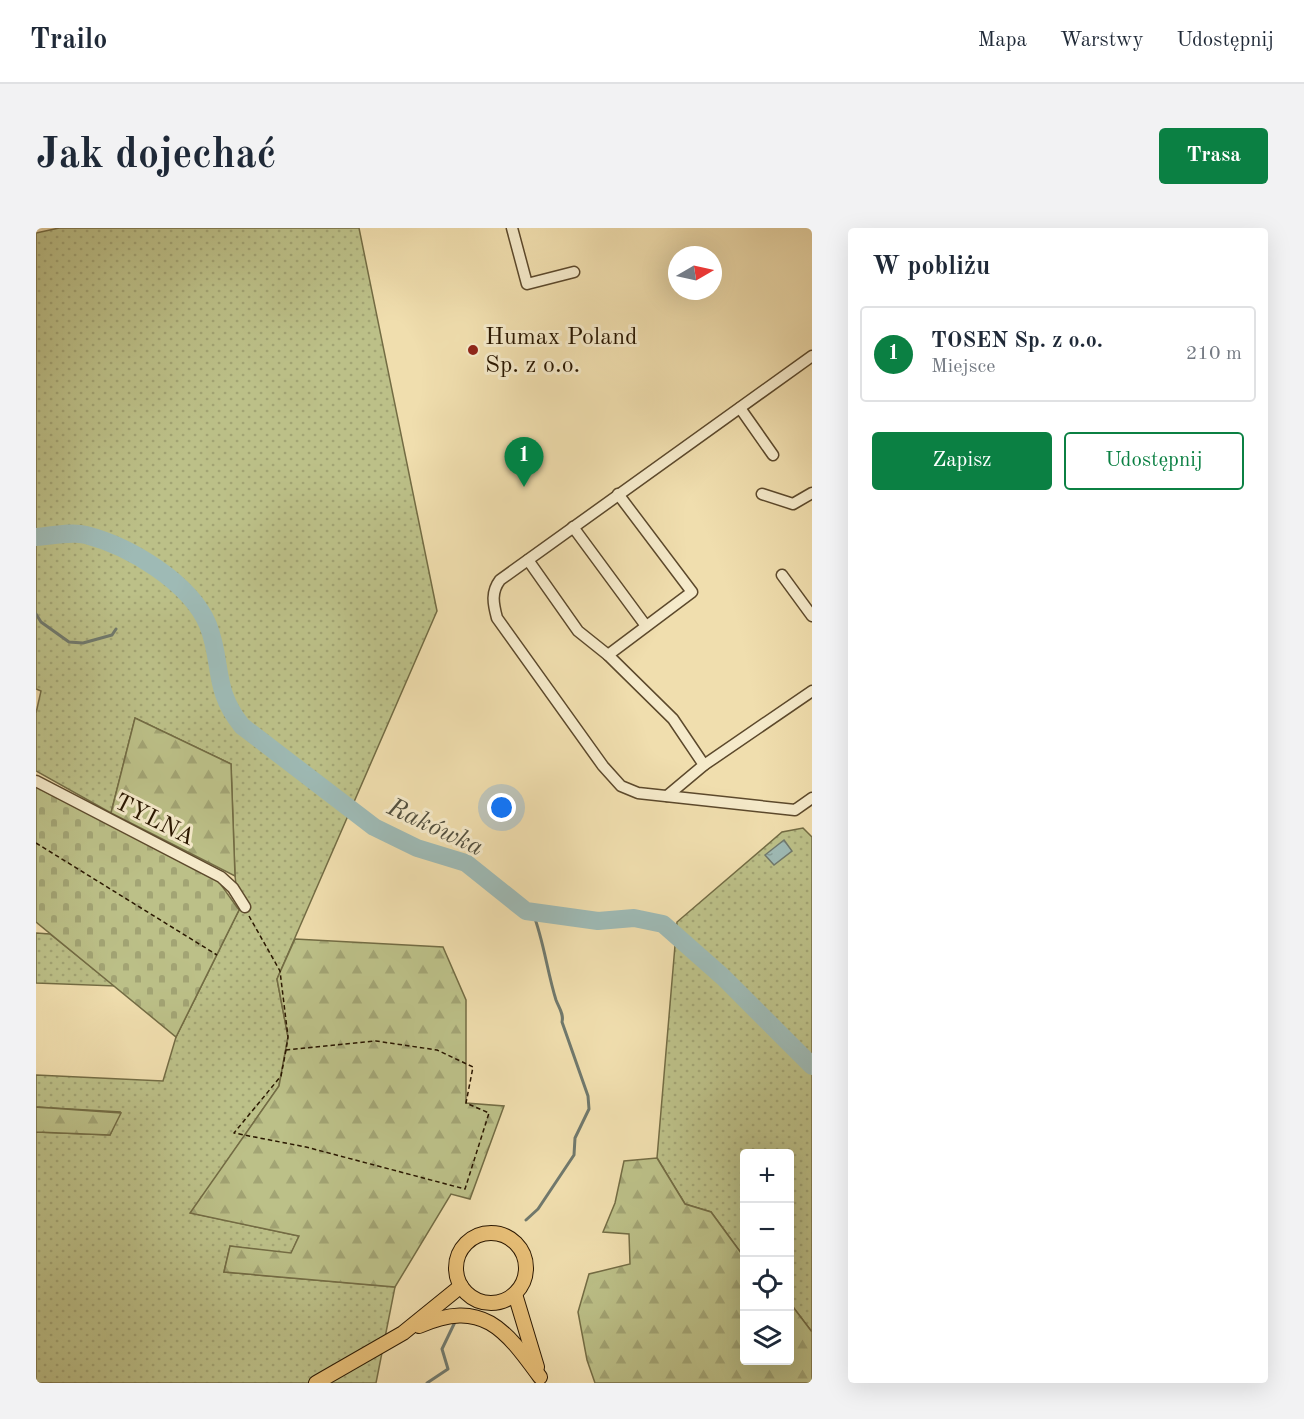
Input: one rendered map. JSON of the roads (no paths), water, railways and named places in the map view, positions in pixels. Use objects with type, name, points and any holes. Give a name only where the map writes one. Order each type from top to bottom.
[{"type":"main road","points":[[493,1233],[509,1238],[524,1256],[526,1272],[515,1294],[507,1300],[486,1303],[476,1300],[461,1286],[457,1265],[465,1246],[473,1239],[493,1233]]},
{"type":"main road","points":[[316,1383],[403,1333],[461,1286]]},
{"type":"main road","points":[[515,1294],[541,1380]]},
{"type":"main road","points":[[403,1333],[447,1317],[468,1314],[487,1319],[506,1334],[541,1380]]},
{"type":"street","points":[[512,228],[527,284],[574,272]]},
{"type":"street","points":[[812,356],[500,580],[495,588],[493,603],[496,618],[603,766],[621,786],[638,793],[795,810],[812,798]]},
{"type":"street","points":[[740,408],[773,455]]},
{"type":"street","points":[[762,494],[793,504],[812,493]]},
{"type":"street","points":[[608,655],[692,592],[618,494]]},
{"type":"street","points":[[573,527],[646,626]]},
{"type":"street","points":[[528,560],[578,631],[608,655],[673,719],[704,765]]},
{"type":"street","points":[[782,575],[812,616]]},
{"type":"street","points":[[667,796],[704,765],[812,691]]},
{"type":"street","name":"TYLNA","points":[[36,781],[221,877],[233,888],[244,907]]},
{"type":"water","points":[[784,840],[792,851],[774,865],[765,855]]},
{"type":"waterway","name":"Rakówka","points":[[36,537],[74,533],[103,540],[139,557],[173,581],[199,609],[208,625],[226,700],[242,726],[374,827],[417,848],[466,863],[526,911],[598,921],[634,918],[663,924],[723,977],[812,1066]]},
{"type":"waterway","points":[[36,614],[41,622],[69,642],[83,643],[112,635],[116,629]]},
{"type":"waterway","points":[[526,1220],[538,1209],[574,1155],[575,1138],[589,1109],[588,1096],[562,1022],[562,1014],[556,1000],[533,913]]},
{"type":"waterway","points":[[427,1383],[448,1369],[442,1349],[455,1322]]},
{"type":"place","name":"Humax Poland Sp. z o.o.","points":[[473,350]]},
{"type":"place","name":"TOSEN Sp. z o.o.","points":[[524,487]]}]
